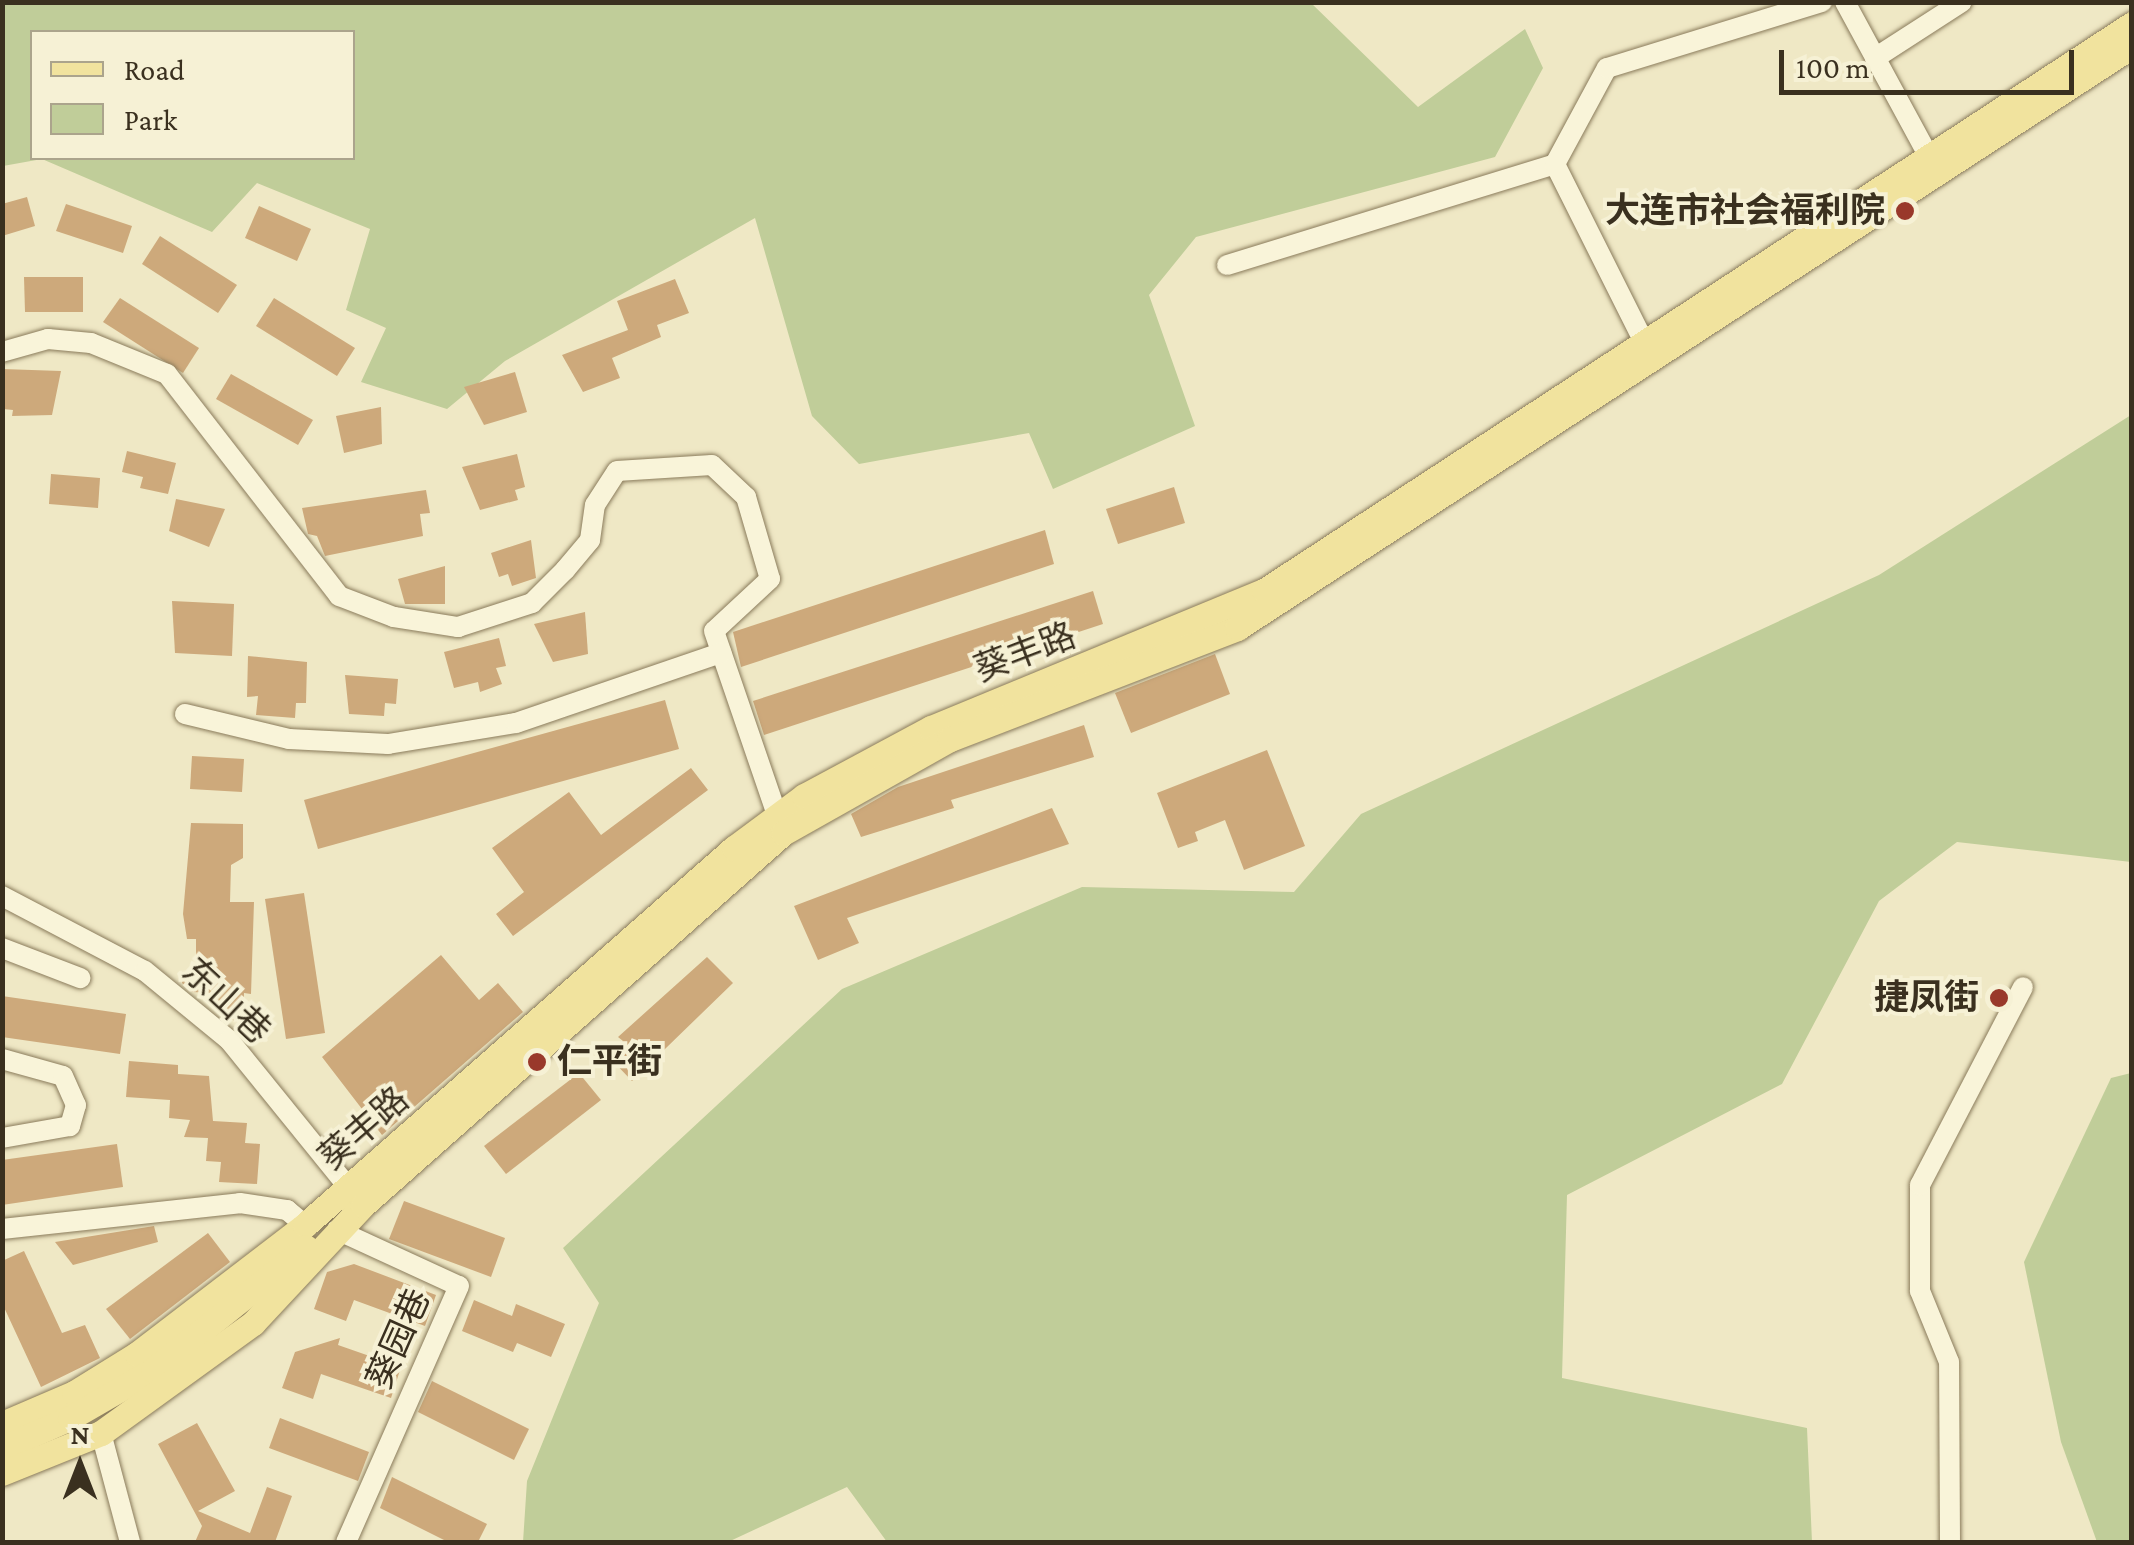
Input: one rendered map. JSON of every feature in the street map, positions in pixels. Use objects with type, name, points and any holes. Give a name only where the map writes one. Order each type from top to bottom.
[{"type":"main road","name":"葵丰路","points":[[2,1424],[74,1393],[137,1354],[305,1225],[356,1197],[780,825],[862,760],[1264,591],[2132,24]]},
{"type":"main road","name":"葵丰路","points":[[780,825],[950,740],[1236,628],[2132,46]]},
{"type":"main road","name":"葵丰路","points":[[2,1474],[102,1432],[253,1322],[337,1230],[356,1197]]},
{"type":"main road","points":[[2,1448],[70,1418],[152,1370],[292,1258],[356,1197]]},
{"type":"street","points":[[1226,265],[1555,164],[1607,68],[1822,2]]},
{"type":"street","points":[[1845,2],[1929,156]]},
{"type":"street","points":[[1875,58],[1962,2]]},
{"type":"street","points":[[1555,164],[1644,342]]},
{"type":"street","points":[[2,352],[48,340],[91,343],[166,374],[339,596],[394,617],[458,628],[532,602],[543,592],[590,540],[595,505],[617,471],[712,465],[746,497],[770,579],[714,631],[780,825]]},
{"type":"street","points":[[185,714],[288,739],[388,744],[516,723],[721,653]]},
{"type":"street","name":"东山巷","points":[[2,896],[145,971],[229,1040],[356,1197]]},
{"type":"street","points":[[2,948],[80,978]]},
{"type":"street","points":[[1950,1542],[1949,1362],[1920,1291],[1920,1185],[2024,987]]},
{"type":"street","points":[[2,1059],[62,1076],[76,1105],[70,1126],[2,1138]]},
{"type":"street","points":[[2,1229],[240,1203],[287,1210],[305,1225]]},
{"type":"street","name":"葵园巷","points":[[337,1230],[459,1286],[346,1542]]},
{"type":"street","points":[[102,1432],[130,1542]]},
{"type":"green space","points":[[1310,2],[1418,107],[1525,29],[1543,68],[1495,157],[1196,237],[1149,295],[1195,426],[1053,489],[1029,433],[859,464],[812,416],[755,218],[505,361],[447,409],[361,382],[386,328],[346,310],[370,229],[257,183],[212,232],[44,160],[355,160],[355,30],[30,30],[30,160],[36,160],[3,166],[3,3]]},
{"type":"green space","points":[[2131,415],[2131,862],[1957,842],[1879,901],[1782,1084],[1567,1195],[1562,1378],[1807,1428],[1812,1542],[887,1542],[847,1487],[728,1542],[523,1542],[527,1481],[599,1303],[563,1248],[842,989],[1082,887],[1294,892],[1361,814],[1879,575]]},
{"type":"green space","points":[[2131,1073],[2131,1542],[2097,1542],[2061,1442],[2024,1262],[2111,1078]]},
{"type":"building","points":[[27,197],[35,226],[2,236],[2,204]]},
{"type":"building","points":[[66,204],[132,226],[123,253],[56,231]]},
{"type":"building","points":[[259,206],[311,229],[297,261],[245,238]]},
{"type":"building","points":[[160,236],[237,285],[218,313],[142,264]]},
{"type":"building","points":[[24,277],[83,277],[83,312],[25,312]]},
{"type":"building","points":[[675,279],[689,313],[657,325],[661,337],[612,358],[620,378],[583,392],[562,355],[628,330],[617,301]]},
{"type":"building","points":[[120,298],[199,348],[183,373],[103,322]]},
{"type":"building","points":[[274,298],[355,348],[337,376],[256,326]]},
{"type":"building","points":[[2,369],[61,371],[52,415],[12,416],[13,410],[3,409]]},
{"type":"building","points":[[515,372],[527,412],[484,425],[464,387]]},
{"type":"building","points":[[231,374],[313,420],[298,445],[216,399]]},
{"type":"building","points":[[381,407],[382,444],[344,453],[336,416]]},
{"type":"building","points":[[127,451],[176,463],[168,494],[140,488],[143,477],[122,472]]},
{"type":"building","points":[[517,454],[525,487],[515,490],[518,500],[480,510],[462,467]]},
{"type":"building","points":[[51,474],[100,478],[98,508],[49,504]]},
{"type":"building","points":[[1174,487],[1185,523],[1118,544],[1106,509]]},
{"type":"building","points":[[426,490],[430,513],[420,514],[423,536],[325,556],[317,536],[308,534],[302,508]]},
{"type":"building","points":[[176,499],[225,509],[209,547],[169,531]]},
{"type":"building","points":[[1045,530],[1054,564],[741,667],[733,632]]},
{"type":"building","points":[[531,540],[536,578],[512,586],[508,574],[499,577],[491,553]]},
{"type":"building","points":[[445,566],[445,604],[405,604],[398,579]]},
{"type":"building","points":[[1093,591],[1103,624],[764,735],[753,701]]},
{"type":"building","points":[[172,601],[234,604],[232,656],[175,653]]},
{"type":"building","points":[[585,612],[588,654],[553,662],[534,624]]},
{"type":"building","points":[[499,638],[506,666],[496,668],[502,684],[480,692],[478,682],[454,688],[444,652]]},
{"type":"building","points":[[1215,654],[1230,694],[1131,733],[1115,693]]},
{"type":"building","points":[[248,656],[307,662],[306,703],[296,703],[295,718],[256,715],[258,696],[247,697]]},
{"type":"building","points":[[345,675],[398,679],[396,704],[385,703],[384,716],[349,714]]},
{"type":"building","points":[[665,700],[679,749],[318,849],[304,800]]},
{"type":"building","points":[[1084,725],[1094,757],[951,800],[954,808],[861,837],[851,814],[898,787]]},
{"type":"building","points":[[1267,750],[1305,846],[1244,870],[1225,820],[1195,832],[1198,841],[1178,848],[1157,793]]},
{"type":"building","points":[[192,756],[244,759],[242,792],[190,789]]},
{"type":"building","points":[[691,768],[708,790],[513,936],[496,914],[524,892],[492,848],[569,792],[601,835]]},
{"type":"building","points":[[1052,808],[1069,844],[847,918],[859,943],[818,960],[794,906]]},
{"type":"building","points":[[191,823],[243,824],[243,858],[231,865],[230,902],[254,902],[251,994],[244,993],[243,1026],[213,1009],[214,993],[192,992],[182,983],[182,971],[196,972],[196,939],[187,939],[183,914]]},
{"type":"building","points":[[304,893],[325,1033],[286,1039],[265,899]]},
{"type":"building","points":[[441,955],[479,1000],[498,983],[523,1012],[382,1135],[322,1057]]},
{"type":"building","points":[[707,957],[733,983],[632,1081],[608,1056],[623,1041],[618,1037]]},
{"type":"building","points":[[2,996],[126,1014],[120,1054],[2,1037]]},
{"type":"building","points":[[129,1061],[178,1065],[178,1074],[209,1076],[213,1121],[247,1123],[245,1143],[260,1144],[257,1184],[219,1182],[221,1162],[206,1161],[208,1138],[184,1137],[190,1120],[169,1118],[170,1100],[126,1097]]},
{"type":"building","points":[[579,1073],[601,1100],[506,1174],[484,1146]]},
{"type":"building","points":[[117,1144],[123,1187],[2,1205],[2,1160]]},
{"type":"building","points":[[404,1201],[505,1238],[491,1277],[389,1239]]},
{"type":"building","points":[[154,1226],[158,1242],[73,1265],[55,1242]]},
{"type":"building","points":[[208,1233],[230,1262],[130,1339],[106,1309]]},
{"type":"building","points":[[24,1251],[62,1333],[85,1325],[100,1358],[41,1387],[2,1303],[2,1261]]},
{"type":"building","points":[[354,1264],[436,1295],[425,1326],[354,1300],[346,1321],[314,1309],[327,1272]]},
{"type":"building","points":[[474,1300],[512,1316],[516,1304],[565,1324],[551,1357],[517,1343],[513,1352],[462,1331]]},
{"type":"building","points":[[340,1338],[338,1345],[401,1367],[391,1398],[321,1374],[313,1399],[282,1388],[295,1352]]},
{"type":"building","points":[[432,1381],[529,1429],[514,1460],[418,1412]]},
{"type":"building","points":[[280,1418],[369,1452],[358,1481],[269,1448]]},
{"type":"building","points":[[197,1423],[235,1491],[198,1511],[250,1533],[267,1487],[292,1496],[275,1542],[195,1542],[202,1526],[158,1444]]},
{"type":"building","points":[[392,1477],[487,1524],[478,1542],[448,1542],[380,1508]]},
{"type":"place","name":"大连市社会福利院","points":[[1905,211]]},
{"type":"place","name":"捷凤街","points":[[1999,998]]},
{"type":"place","name":"仁平街","points":[[537,1062]]}]
